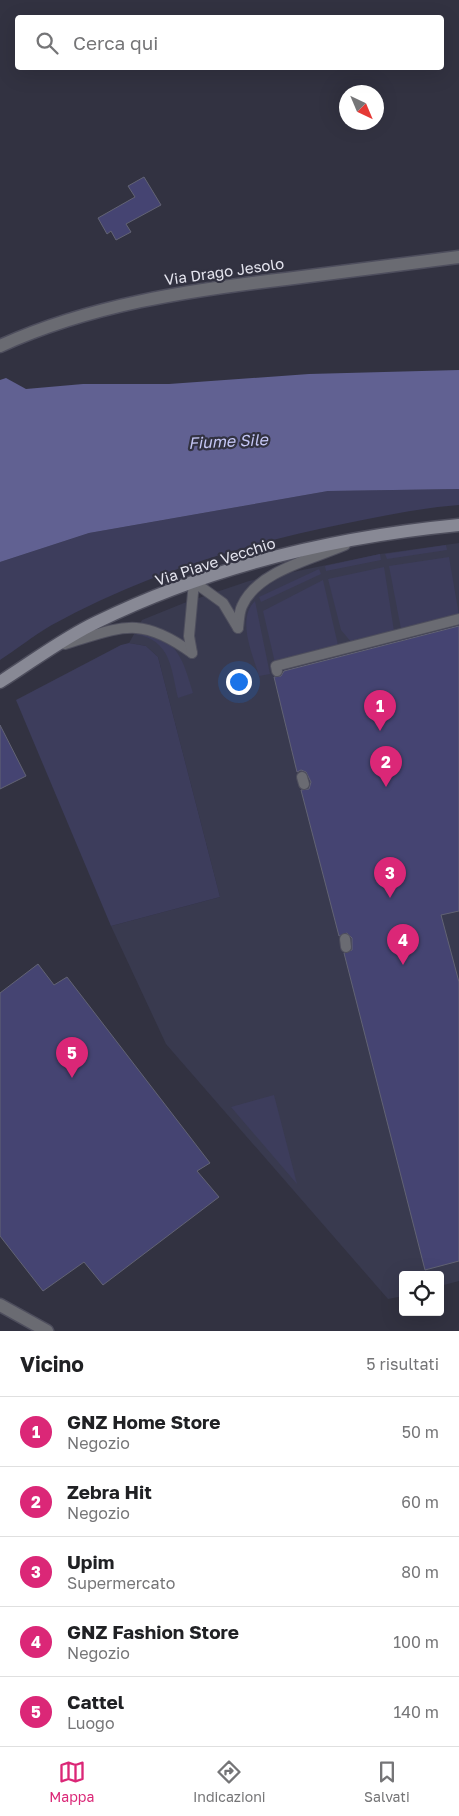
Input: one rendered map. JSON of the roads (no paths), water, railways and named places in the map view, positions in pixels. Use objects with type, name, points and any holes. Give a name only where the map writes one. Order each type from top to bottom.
[{"type":"street","name":"Via Drago Jesolo","points":[[0,346],[81,316],[150,298],[210,288],[459,258]]},
{"type":"street","name":"Via Piave Vecchio","points":[[0,682],[96,622],[194,582],[280,556],[360,539],[459,524]]},
{"type":"street","points":[[0,1306],[47,1331]]},
{"type":"lane","points":[[59,646],[117,628],[140,628],[160,632],[192,653],[189,636],[194,582],[224,603],[238,628],[241,607],[250,593],[265,578],[360,539]]},
{"type":"lane","points":[[277,671],[276,666],[459,618]]},
{"type":"water","name":"Fiume Sile","points":[[459,370],[459,489],[328,491],[89,533],[0,562],[0,380],[6,378],[26,389],[83,384],[169,384],[309,374]]},
{"type":"place","name":"GNZ Home Store","points":[[380,731]]},
{"type":"place","name":"Zebra Hit","points":[[386,787]]},
{"type":"place","name":"Upim","points":[[390,898]]},
{"type":"place","name":"GNZ Fashion Store","points":[[403,965]]},
{"type":"place","name":"Cattel","points":[[72,1078]]}]
